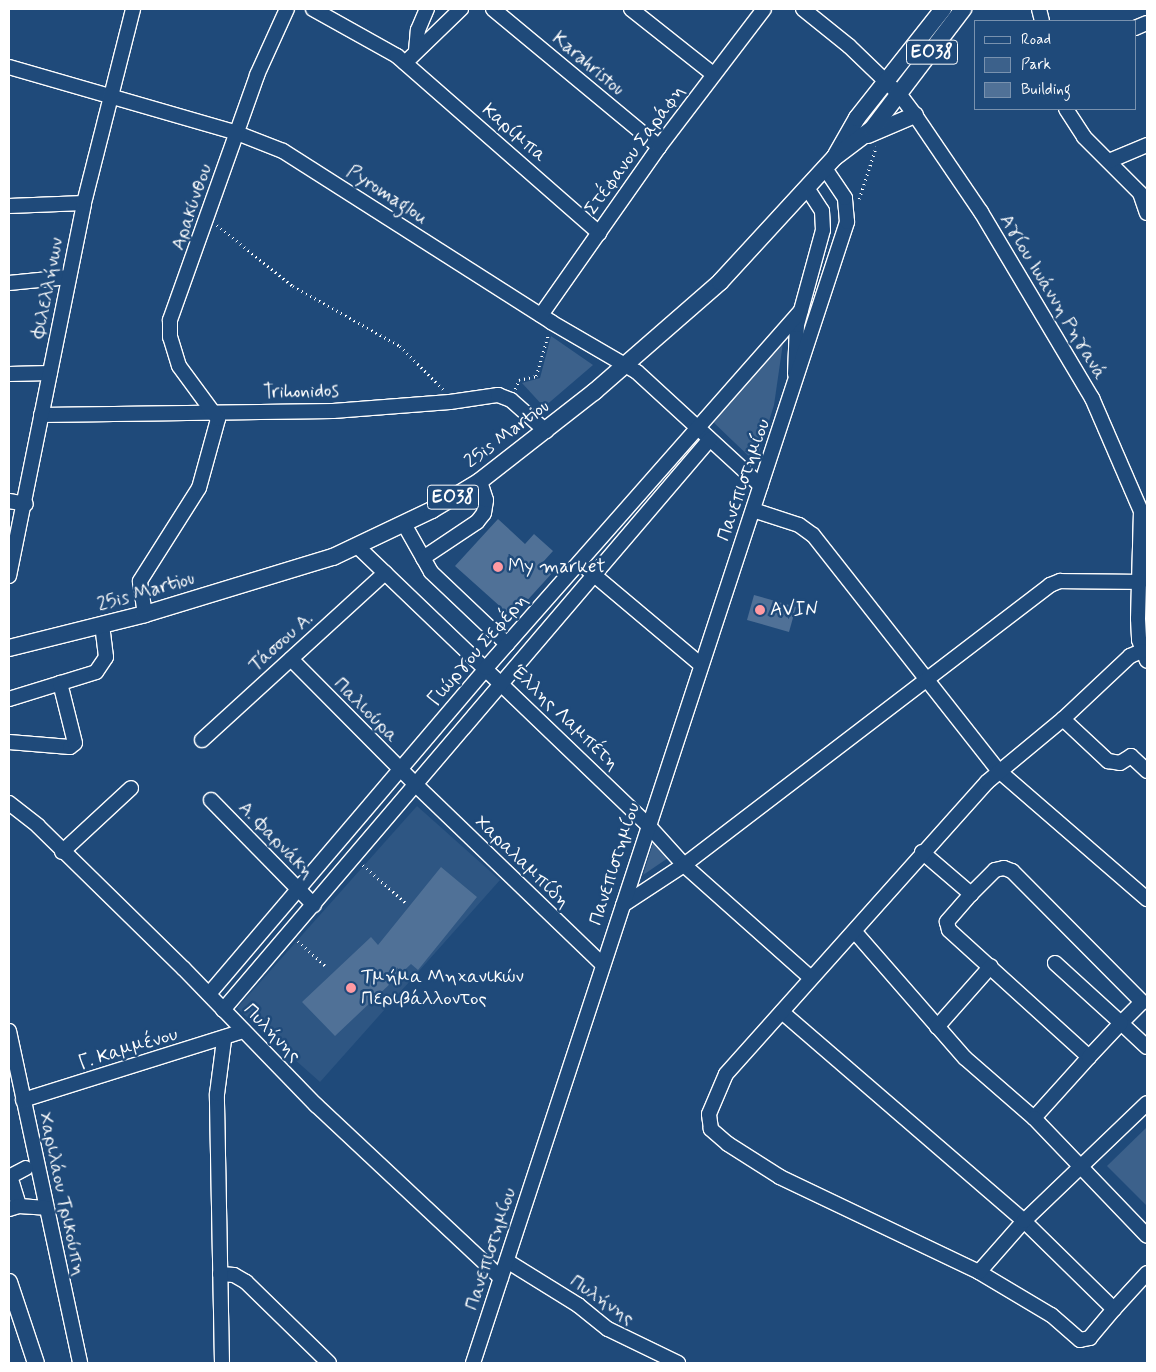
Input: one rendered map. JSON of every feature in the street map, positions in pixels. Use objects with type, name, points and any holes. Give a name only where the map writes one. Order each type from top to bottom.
[{"type":"main road","name":"ΕΟ38","points":[[830,162],[857,118],[943,9]]},
{"type":"main road","name":"ΕΟ38","points":[[830,162],[864,137],[900,95],[963,9]]},
{"type":"main road","points":[[864,137],[915,115]]},
{"type":"main road","name":"25is Martiou","points":[[9,648],[145,614],[358,547],[404,524],[480,481],[546,431],[627,365],[720,282],[830,162]]},
{"type":"main road","points":[[9,1282],[36,1363]]},
{"type":"street","name":"Φιλελλήνων","points":[[9,576],[26,504],[41,415],[84,203],[109,96],[133,9]]},
{"type":"street","name":"Αρακύνθου","points":[[215,412],[179,366],[169,329],[173,312],[209,218],[260,68],[287,9]]},
{"type":"street","name":"Καρίμπα","points":[[313,9],[381,45],[405,63],[599,233]]},
{"type":"street","points":[[416,51],[418,30],[428,9]]},
{"type":"street","points":[[405,63],[461,9]]},
{"type":"street","name":"Karahristou","points":[[493,9],[659,147]]},
{"type":"street","points":[[631,9],[713,74]]},
{"type":"street","name":"Στέφανου Σαράφη","points":[[546,319],[599,233],[659,147],[764,9]]},
{"type":"street","name":"Αγίου Ιωάννη Ρηγανά","points":[[803,9],[849,46],[900,95],[915,115],[968,192],[1092,398],[1145,519],[1140,582],[1145,656]]},
{"type":"street","name":"Pyromaglou","points":[[9,67],[237,133],[283,151],[546,319],[627,365],[698,427],[761,486]]},
{"type":"street","points":[[1067,110],[1084,137],[1140,193],[1147,213]]},
{"type":"street","points":[[1109,161],[1147,145]]},
{"type":"street","points":[[830,162],[848,206]]},
{"type":"street","name":"Πανεπιστημίου","points":[[795,377],[795,344],[800,311],[823,230],[822,211],[807,188]]},
{"type":"street","points":[[9,206],[84,203]]},
{"type":"street","name":"Πανεπιστημίου","points":[[473,1363],[602,964],[623,905],[647,824],[761,486],[795,377],[814,328],[847,222],[848,206]]},
{"type":"street","points":[[9,283],[69,276]]},
{"type":"street","name":"Γιώργου Σεφέρη","points":[[209,994],[401,771],[486,668],[800,311]]},
{"type":"street","points":[[9,374],[50,373]]},
{"type":"street","name":"Trihonidos","points":[[41,415],[333,411],[450,402],[498,395],[511,400]]},
{"type":"street","points":[[511,400],[546,431]]},
{"type":"street","points":[[145,614],[140,581],[199,488],[216,438],[218,419],[215,412]]},
{"type":"street","name":"Γιώργου Σεφέρη","points":[[223,1010],[416,786],[500,682],[710,439]]},
{"type":"street","points":[[423,558],[477,522],[484,513],[486,500],[480,481]]},
{"type":"street","points":[[9,501],[26,504]]},
{"type":"street","points":[[753,510],[799,524],[814,535],[999,771],[1147,899]]},
{"type":"street","points":[[404,524],[431,572],[507,644]]},
{"type":"street","name":"Έλλης Λαμπέτη","points":[[358,547],[647,824],[684,865],[812,978]]},
{"type":"street","points":[[579,562],[701,666]]},
{"type":"street","name":"Τάσσου Α.","points":[[202,740],[386,573]]},
{"type":"street","points":[[623,905],[684,865],[1050,585],[1060,581],[1140,582]]},
{"type":"street","points":[[9,699],[96,672],[104,663],[102,626]]},
{"type":"street","points":[[1145,656],[1130,656],[1063,719],[999,771],[922,852],[855,932],[812,978],[719,1085],[709,1114],[711,1128],[728,1144],[780,1177],[979,1272],[1051,1316],[1080,1340],[1090,1338],[1147,1273]]},
{"type":"street","name":"Παλιούρα","points":[[291,659],[416,786]]},
{"type":"street","points":[[9,742],[70,747],[75,743],[60,683]]},
{"type":"street","points":[[1063,719],[1108,761],[1117,764],[1130,756],[1147,771]]},
{"type":"street","name":"Χαραλαμπίδη","points":[[416,786],[602,964]]},
{"type":"street","points":[[62,852],[131,788]]},
{"type":"street","name":"Α. Φαρνάκη","points":[[211,800],[314,905]]},
{"type":"street","name":"Πυλήνης","points":[[12,808],[38,826],[62,852],[209,994],[243,1032],[316,1105],[502,1278]]},
{"type":"street","points":[[922,852],[971,894]]},
{"type":"street","points":[[1034,1118],[1144,998],[1012,871],[1004,868],[995,870],[949,920],[947,928],[991,966],[1088,1057]]},
{"type":"street","points":[[855,932],[965,1058],[1034,1118],[1147,1236]]},
{"type":"street","points":[[1055,963],[1147,1048]]},
{"type":"street","points":[[937,1027],[991,966]]},
{"type":"street","points":[[782,1012],[1024,1221],[1114,1309]]},
{"type":"street","name":"Χαριλάου Τρικούπη","points":[[9,1031],[80,1363]]},
{"type":"street","name":"Γ. Καμμένου","points":[[23,1100],[224,1040],[243,1032]]},
{"type":"street","points":[[222,1363],[217,1094],[224,1040]]},
{"type":"street","points":[[979,1272],[1024,1221],[1147,1103]]},
{"type":"street","points":[[26,1168],[9,1176],[14,1207],[46,1208]]},
{"type":"street","name":"Πυλήνης","points":[[507,1260],[578,1305],[608,1329],[678,1363]]},
{"type":"street","points":[[220,1274],[234,1276],[246,1282],[329,1363]]},
{"type":"path","points":[[848,206],[858,200],[881,129]]},
{"type":"path","points":[[209,218],[293,286],[406,350],[440,384],[450,402]]},
{"type":"path","points":[[511,400],[519,380],[536,376],[546,319]]},
{"type":"path","points":[[355,858],[406,903]]},
{"type":"path","points":[[290,933],[327,967]]},
{"type":"shaded area","points":[[417,806],[500,880],[320,1082],[237,1008]]},
{"type":"green space","points":[[551,336],[593,365],[544,407],[522,383],[540,378]]},
{"type":"green space","points":[[784,336],[774,405],[756,463],[712,421]]},
{"type":"green space","points":[[653,843],[668,858],[643,875]]},
{"type":"green space","points":[[1147,1127],[1147,1206],[1107,1166]]},
{"type":"building","points":[[498,519],[525,544],[534,534],[553,551],[543,562],[554,571],[512,617],[455,566]]},
{"type":"building","points":[[754,595],[796,607],[789,632],[747,620]]},
{"type":"building","points":[[441,867],[477,897],[418,970],[411,964],[335,1036],[302,1002],[371,937],[378,945]]},
{"type":"place","name":"My market","points":[[498,567]]},
{"type":"place","name":"AVIN","points":[[760,610]]},
{"type":"place","name":"Τμήμα Μηχανικών Περιβάλλοντος","points":[[351,988]]}]
